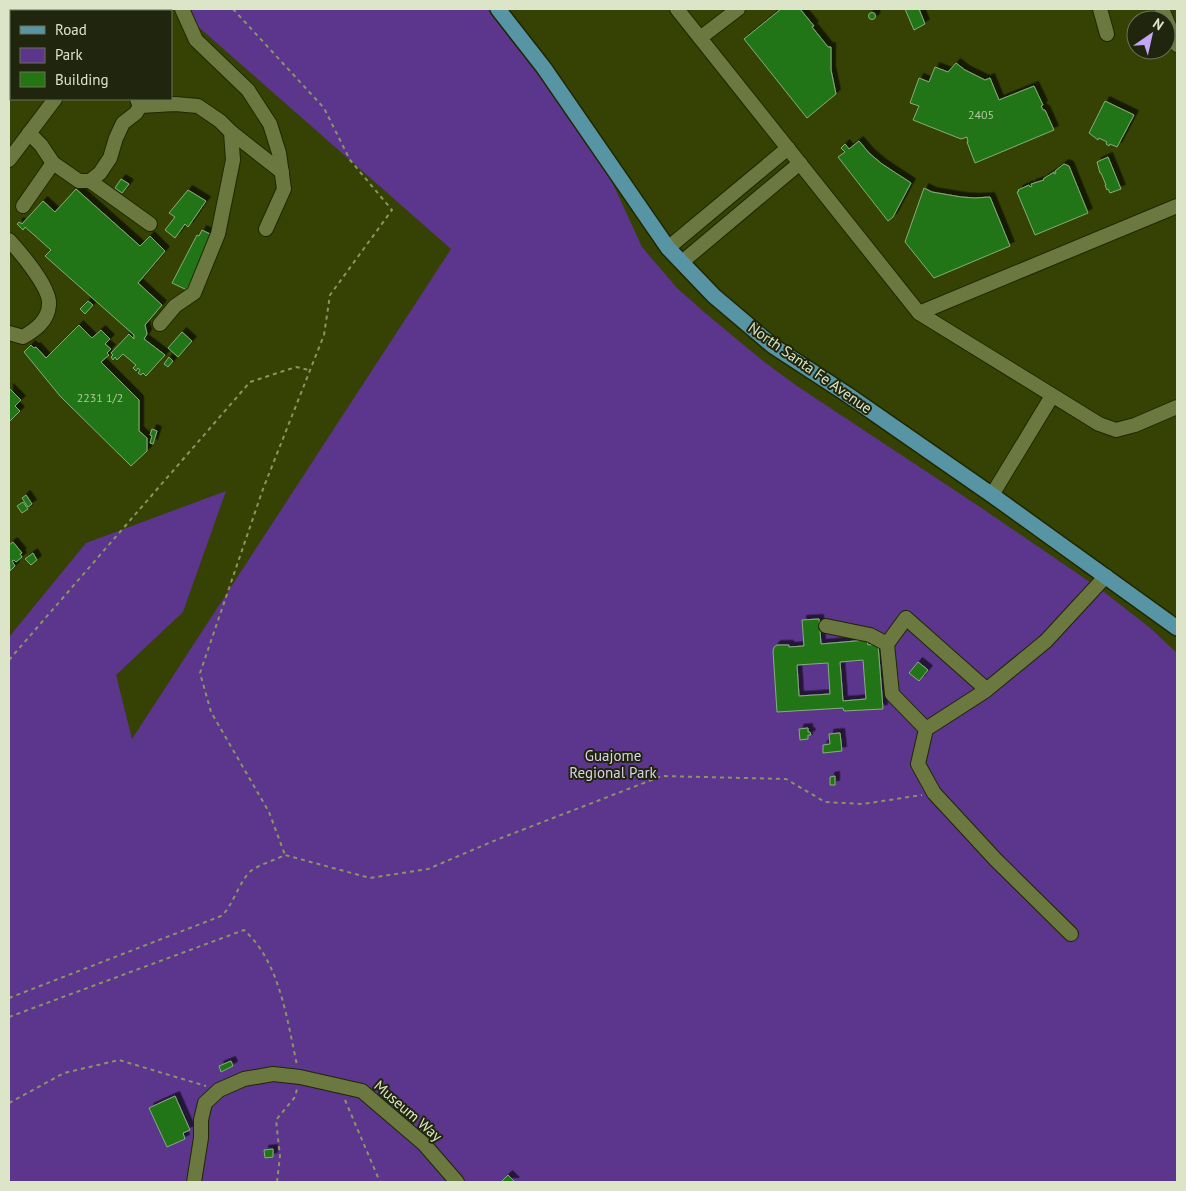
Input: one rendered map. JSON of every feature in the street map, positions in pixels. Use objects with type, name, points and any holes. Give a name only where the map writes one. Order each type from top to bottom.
[{"type":"main road","name":"North Santa Fe Avenue","points":[[498,9],[544,68],[668,248],[714,296],[773,346],[848,394],[992,494],[1177,628]]},
{"type":"street","points":[[182,9],[196,40],[248,90],[270,124],[279,154],[284,189],[266,229]]},
{"type":"street","points":[[677,9],[920,312],[1099,424],[1116,430],[1136,425],[1177,407]]},
{"type":"street","points":[[700,38],[738,9]]},
{"type":"street","points":[[1100,9],[1107,34]]},
{"type":"street","points":[[1162,9],[1177,45]]},
{"type":"street","points":[[11,152],[29,133],[54,100]]},
{"type":"street","points":[[90,181],[100,173],[110,158],[123,123],[136,113],[138,102],[198,106],[220,121],[231,132],[282,172]]},
{"type":"street","points":[[160,324],[175,306],[194,292],[218,234],[233,160],[231,132]]},
{"type":"street","points":[[29,133],[41,145],[53,163],[79,181],[90,181],[150,224]]},
{"type":"street","points":[[668,248],[788,148]]},
{"type":"street","points":[[23,206],[53,163]]},
{"type":"street","points":[[682,262],[800,163]]},
{"type":"street","points":[[920,312],[1177,206]]},
{"type":"street","points":[[9,240],[20,252],[43,285],[50,304],[45,319],[34,330],[23,337],[9,333]]},
{"type":"street","points":[[992,494],[1052,396]]},
{"type":"street","points":[[1071,934],[996,860],[934,793],[918,764],[926,729],[986,689],[1046,641],[1106,576]]},
{"type":"street","points":[[926,729],[892,694],[887,644],[906,618],[986,689]]},
{"type":"street","points":[[826,626],[870,635],[887,644]]},
{"type":"street","name":"Museum Way","points":[[194,1182],[201,1138],[201,1120],[205,1103],[219,1090],[244,1079],[274,1074],[300,1077],[362,1091],[424,1144],[457,1182]]},
{"type":"path","points":[[233,9],[324,108],[350,160],[392,210],[330,295],[324,335],[263,489],[200,673],[211,712],[269,812],[285,855]]},
{"type":"path","points":[[9,660],[250,382],[296,367],[310,370]]},
{"type":"path","points":[[9,998],[220,916],[226,912],[230,902],[252,871],[285,855],[370,878],[428,869],[496,840],[662,776],[786,779],[825,802],[835,803],[863,804],[934,793]]},
{"type":"path","points":[[9,1017],[244,930],[252,937],[272,969],[284,1009],[300,1077],[295,1097],[276,1120],[280,1156],[277,1182]]},
{"type":"path","points":[[9,1103],[64,1073],[119,1060],[219,1090]]},
{"type":"path","points":[[339,1087],[380,1182]]},
{"type":"green space","name":"Guajome Regional Park","points":[[178,9],[500,9],[596,147],[642,247],[677,288],[763,361],[797,386],[1100,589],[1149,627],[1177,653],[1177,1182],[9,1182],[9,637],[86,543],[226,491],[183,612],[116,675],[132,739],[451,249]]},
{"type":"building","points":[[781,9],[800,9],[828,47],[831,47],[831,70],[836,94],[807,118],[744,39]]},
{"type":"building","points":[[905,9],[919,9],[925,24],[914,30]]},
{"type":"building","points":[[872,12],[876,16],[872,20],[868,16]]},
{"type":"building","points":[[956,63],[985,80],[990,78],[999,100],[1034,86],[1043,105],[1041,106],[1045,110],[1054,130],[975,163],[967,137],[961,139],[913,120],[919,106],[910,103],[919,78],[929,82],[935,67],[948,72]]},
{"type":"building","points":[[1105,101],[1134,115],[1117,147],[1110,144],[1109,146],[1106,144],[1107,142],[1099,138],[1098,140],[1089,133]]},
{"type":"building","points":[[859,141],[882,164],[911,183],[893,217],[888,221],[838,157],[845,152],[841,148],[845,144],[849,149]]},
{"type":"building","points":[[1108,157],[1121,189],[1110,193],[1107,190],[1097,162]]},
{"type":"building","points":[[1064,164],[1069,166],[1088,213],[1035,235],[1017,192],[1029,185],[1030,187],[1032,186],[1031,184],[1044,180],[1054,172],[1054,174],[1056,173],[1055,171]]},
{"type":"building","points":[[121,179],[129,184],[122,193],[115,188]]},
{"type":"building","points":[[924,188],[932,192],[961,197],[990,197],[1010,246],[934,278],[905,242]]},
{"type":"building","points":[[76,189],[140,246],[150,236],[165,251],[138,283],[162,305],[145,325],[147,334],[144,339],[165,355],[146,376],[143,373],[141,375],[138,373],[140,370],[138,368],[136,371],[133,368],[136,365],[123,354],[117,360],[115,357],[113,360],[111,357],[113,355],[111,353],[129,334],[134,339],[134,335],[45,256],[51,250],[25,227],[23,230],[17,224],[19,222],[22,224],[43,201],[55,212]]},
{"type":"building","points":[[188,190],[206,201],[188,227],[185,224],[175,238],[165,230],[175,217],[169,213]]},
{"type":"building","points":[[202,230],[212,235],[211,241],[187,290],[172,283],[197,235],[199,236]]},
{"type":"building","points":[[88,301],[93,305],[85,314],[80,309]]},
{"type":"building","points":[[79,325],[92,338],[101,330],[110,339],[105,344],[111,349],[107,353],[109,355],[101,362],[139,400],[139,431],[147,438],[147,451],[131,466],[60,396],[24,352],[31,345],[34,348],[36,347],[46,358]]},
{"type":"building","points":[[182,332],[192,341],[178,357],[168,348]]},
{"type":"building","points":[[169,357],[173,361],[168,367],[164,364]]},
{"type":"building","points":[[9,388],[21,400],[15,406],[20,411],[9,422]]},
{"type":"building","points":[[152,429],[157,431],[153,444],[150,443]]},
{"type":"building","points":[[26,495],[32,504],[28,507],[22,498]]},
{"type":"building","points":[[23,502],[28,509],[22,513],[17,506]]},
{"type":"building","points":[[13,542],[22,553],[20,554],[22,557],[16,562],[12,561],[15,566],[10,571],[9,545]]},
{"type":"building","points":[[33,553],[37,560],[31,565],[25,559]]},
{"type":"building","points":[[819,619],[821,644],[867,640],[868,645],[878,644],[883,709],[844,711],[843,708],[777,712],[774,647],[777,645],[789,645],[789,647],[804,646],[802,620]],"holes":[[[863,660],[866,699],[843,701],[840,662]],[[828,663],[830,694],[799,696],[797,665]]]},
{"type":"building","points":[[918,662],[928,670],[919,681],[909,673]]},
{"type":"building","points":[[808,728],[808,732],[811,735],[808,735],[808,739],[800,740],[799,729]]},
{"type":"building","points":[[840,733],[842,751],[823,753],[823,745],[830,744],[829,734]]},
{"type":"building","points":[[835,776],[835,785],[830,785],[830,777]]},
{"type":"building","points":[[231,1061],[233,1066],[221,1072],[219,1066]]},
{"type":"building","points":[[175,1096],[190,1130],[183,1133],[185,1139],[167,1147],[149,1108]]},
{"type":"building","points":[[273,1149],[273,1157],[265,1158],[264,1150]]},
{"type":"building","points":[[508,1175],[515,1182],[501,1182]]}]
